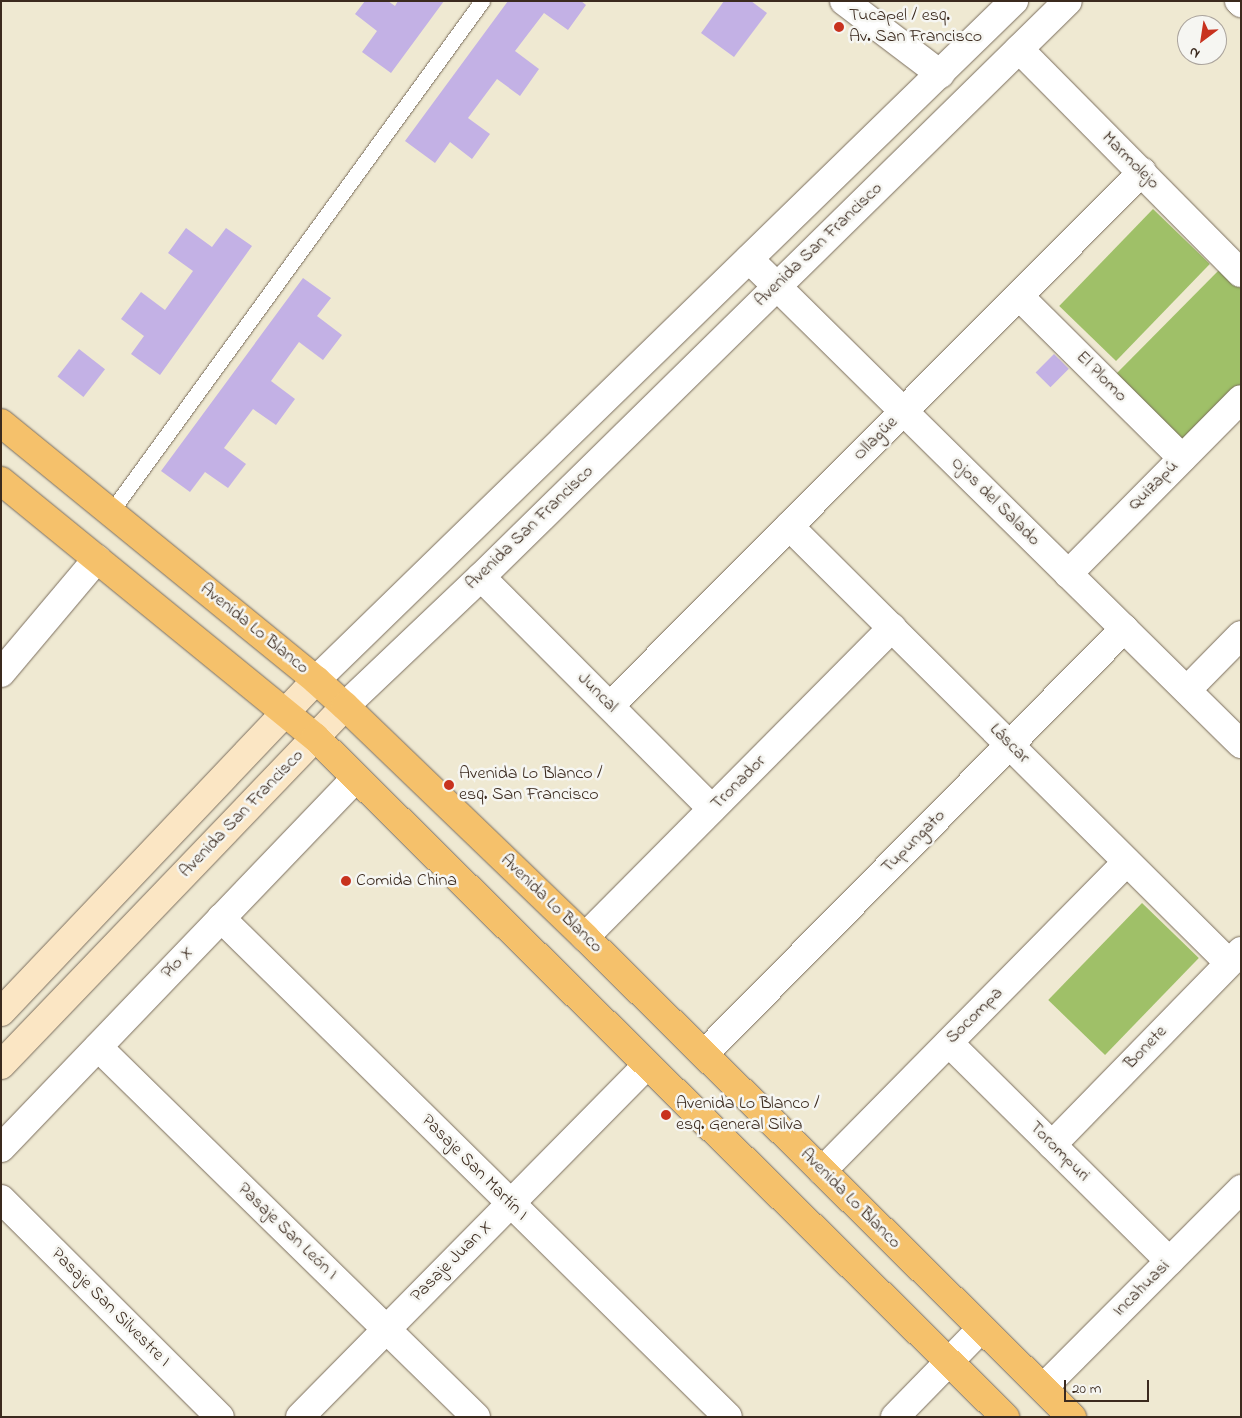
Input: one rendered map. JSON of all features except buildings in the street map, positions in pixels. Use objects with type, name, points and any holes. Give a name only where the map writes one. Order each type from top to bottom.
[{"type":"main road","name":"Avenida Lo Blanco","points":[[1,423],[316,680],[345,706],[585,937],[1072,1417]]},
{"type":"main road","points":[[1,481],[314,738],[1005,1417]]},
{"type":"main road","points":[[1,1012],[316,680]]},
{"type":"main road","name":"Avenida San Francisco","points":[[1,1065],[345,706]]},
{"type":"street","points":[[844,1],[940,74]]},
{"type":"street","points":[[316,680],[1014,1]]},
{"type":"street","name":"Avenida San Francisco","points":[[345,706],[481,577],[1068,1]]},
{"type":"street","name":"Marmolejo","points":[[1019,49],[1241,272]]},
{"type":"street","name":"Ollagüe","points":[[610,706],[1142,172]]},
{"type":"street","name":"Ojos del Salado","points":[[749,259],[1241,744]]},
{"type":"street","name":"El Plomo","points":[[1019,296],[1182,458]]},
{"type":"street","name":"Quizapú","points":[[1068,574],[1241,398]]},
{"type":"street","name":"Láscar","points":[[788,526],[1128,862],[1235,956]]},
{"type":"street","points":[[1,673],[97,559]]},
{"type":"street","name":"Juncal","points":[[481,577],[712,809]]},
{"type":"street","name":"Tronador","points":[[585,937],[892,628]]},
{"type":"street","name":"Tupungato","points":[[704,1054],[1124,629]]},
{"type":"street","points":[[1187,690],[1241,635]]},
{"type":"street","name":"Pío X","points":[[1,1148],[356,778]]},
{"type":"street","name":"Socompa","points":[[822,1171],[1128,862]]},
{"type":"street","name":"Pasaje San Martín I","points":[[222,918],[728,1417]]},
{"type":"street","name":"Bonete","points":[[1052,1145],[1235,956]]},
{"type":"street","name":"Torompuri","points":[[949,1043],[1169,1261]]},
{"type":"street","name":"Pasaje San León I","points":[[98,1047],[476,1417]]},
{"type":"street","name":"Pasaje Juan X","points":[[300,1417],[647,1065]]},
{"type":"street","name":"Incahuasi","points":[[1043,1388],[1241,1189]]},
{"type":"street","name":"Pasaje San Silvestre I","points":[[1,1199],[220,1417]]},
{"type":"street","points":[[895,1417],[982,1328]]},
{"type":"lane","points":[[110,513],[482,1]]},
{"type":"green space","points":[[1153,209],[1210,264],[1116,361],[1059,306]]},
{"type":"green space","points":[[1222,267],[1241,286],[1241,385],[1184,442],[1116,374]]},
{"type":"green space","points":[[1142,903],[1199,958],[1105,1055],[1048,1000]]},
{"type":"place","name":"Tucapel / esq. Av. San Francisco","points":[[839,27]]},
{"type":"place","name":"Avenida Lo Blanco / esq. San Francisco","points":[[449,785]]},
{"type":"place","name":"Comida China","points":[[346,881]]},
{"type":"place","name":"Avenida Lo Blanco / esq. General Silva","points":[[666,1115]]}]
